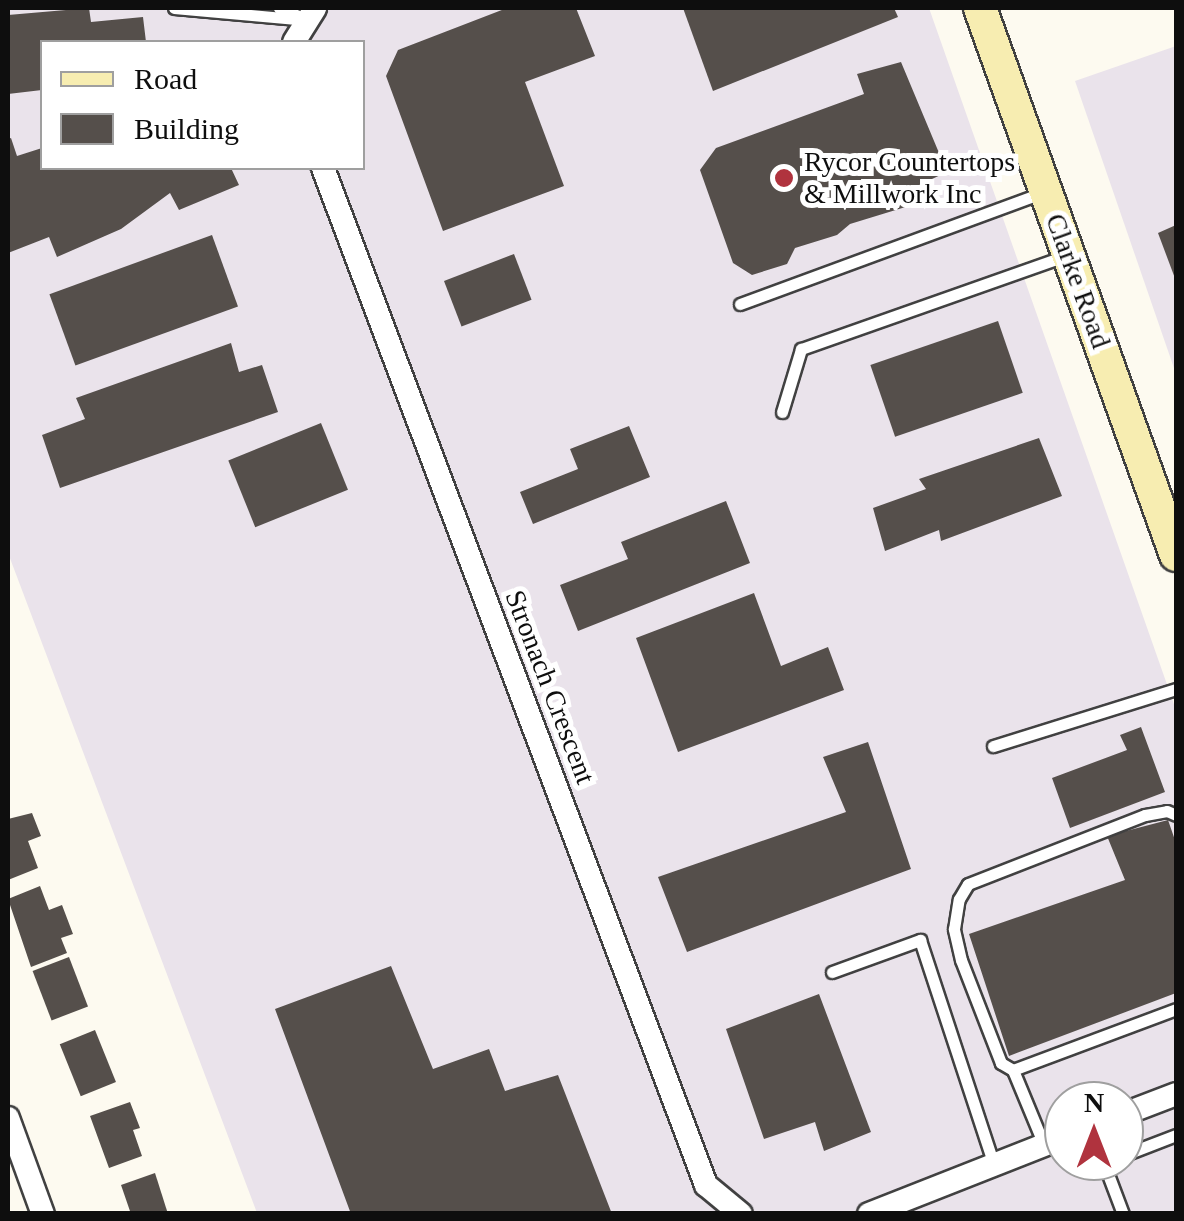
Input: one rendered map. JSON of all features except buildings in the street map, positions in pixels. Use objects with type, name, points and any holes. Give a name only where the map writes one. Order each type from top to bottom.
[{"type":"main road","name":"Clarke Road","points":[[980,8],[1176,555]]},
{"type":"street","points":[[295,40],[311,14]]},
{"type":"street","name":"Stronach Crescent","points":[[323,170],[706,1185],[741,1214]]},
{"type":"street","points":[[1144,1106],[1176,1094]]},
{"type":"street","points":[[8,1118],[43,1214]]},
{"type":"street","points":[[869,1214],[1044,1145]]},
{"type":"lane","points":[[174,8],[311,14]]},
{"type":"lane","points":[[279,8],[311,14]]},
{"type":"lane","points":[[740,304],[1046,192]]},
{"type":"lane","points":[[782,412],[801,348],[1069,255]]},
{"type":"lane","points":[[993,746],[1176,689]]},
{"type":"lane","points":[[1044,1123],[1014,1070],[1001,1064],[961,960],[954,930],[959,899],[968,884],[1145,815],[1167,811],[1176,815]]},
{"type":"lane","points":[[832,972],[920,940],[994,1165]]},
{"type":"lane","points":[[1014,1070],[1176,1009]]},
{"type":"lane","points":[[1144,1147],[1176,1135]]},
{"type":"lane","points":[[1112,1181],[1124,1214]]},
{"type":"shaded area","points":[[8,8],[929,8],[1176,710],[1176,1213],[257,1213],[8,553]]},
{"type":"shaded area","points":[[1176,46],[1176,374],[1075,81]]},
{"type":"place","name":"Rycor Countertops & Millwork Inc","points":[[784,178]]}]
